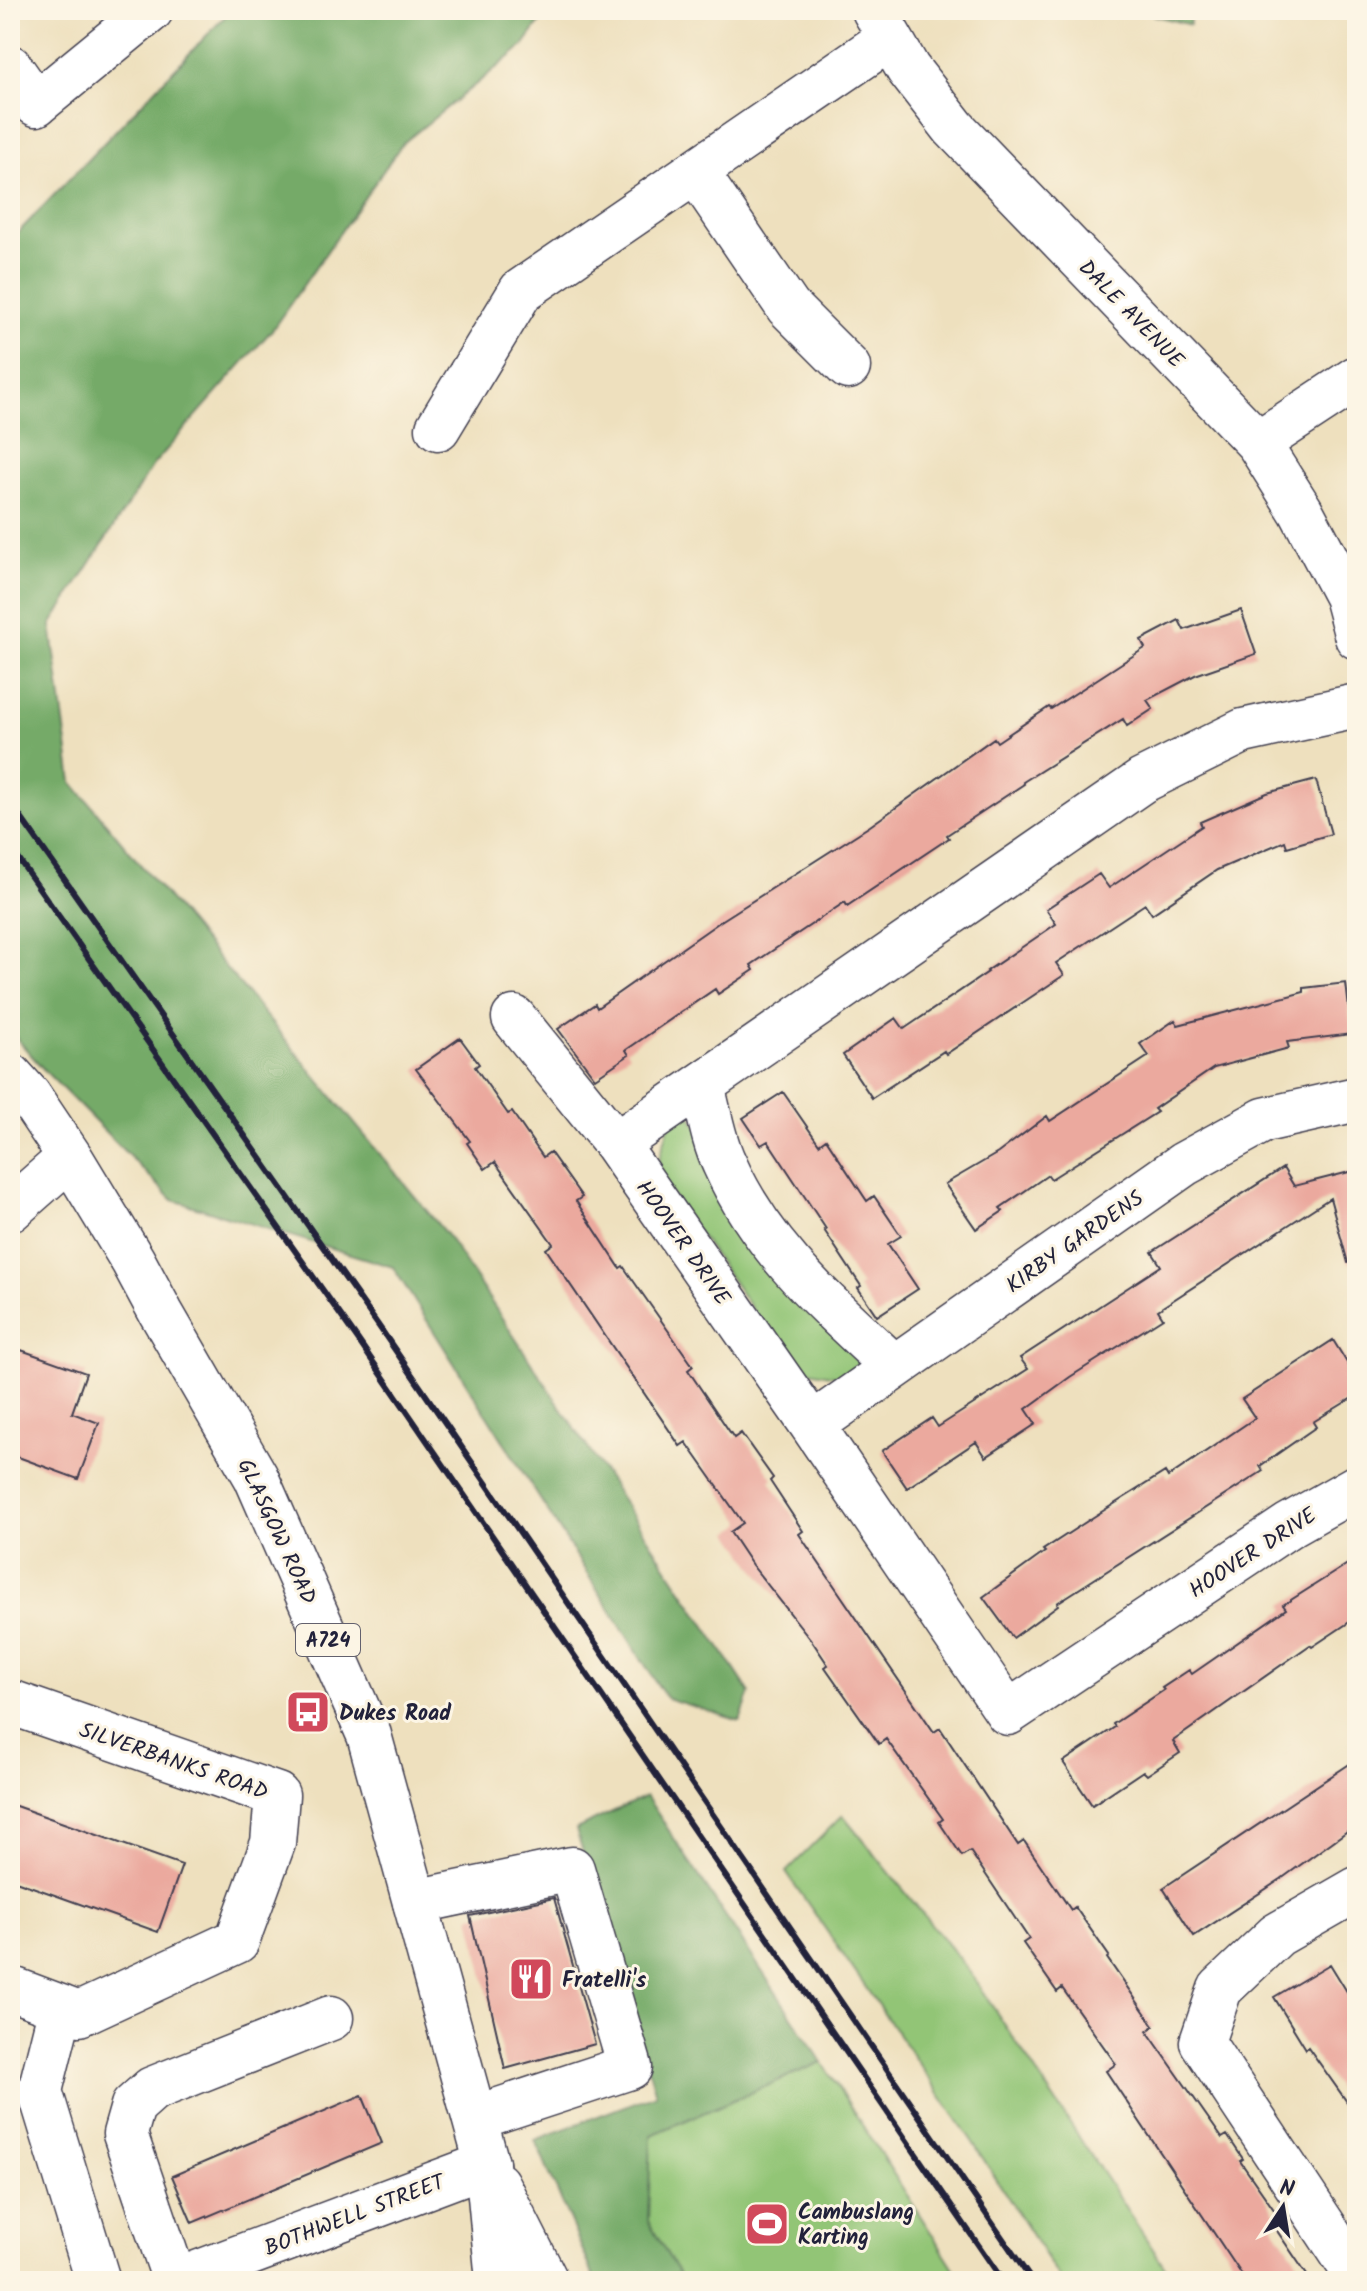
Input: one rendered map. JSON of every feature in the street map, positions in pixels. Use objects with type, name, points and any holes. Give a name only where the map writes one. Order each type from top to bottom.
[{"type":"street","points":[[10,67],[36,104],[151,10]]},
{"type":"street","points":[[438,428],[521,291],[696,172],[882,24]]},
{"type":"street","name":"DALE AVENUE","points":[[882,24],[908,69],[954,128],[1258,443],[1301,511],[1346,596],[1357,637]]},
{"type":"street","points":[[696,172],[788,307],[848,367]]},
{"type":"street","points":[[1258,443],[1357,378]]},
{"type":"street","points":[[616,1144],[1142,781],[1243,731],[1357,706]]},
{"type":"street","name":"HOOVER DRIVE","points":[[514,1018],[616,1144],[1008,1713],[1288,1526],[1357,1487]]},
{"type":"street","name":"A724","points":[[10,1075],[29,1096],[70,1157]]},
{"type":"street","points":[[702,1086],[723,1162],[761,1232],[797,1276],[893,1366]]},
{"type":"street","name":"KIRBY GARDENS","points":[[812,1425],[1184,1164],[1264,1120],[1357,1099]]},
{"type":"street","points":[[10,1210],[70,1157]]},
{"type":"street","name":"GLASGOW ROAD","points":[[70,1157],[256,1477],[369,1735],[487,2164],[498,2281]]},
{"type":"street","name":"SILVERBANKS ROAD","points":[[10,1702],[277,1795],[273,1843],[237,1941],[79,2014],[10,1988]]},
{"type":"street","points":[[415,1902],[572,1869],[630,2067],[475,2118]]},
{"type":"street","points":[[1357,1889],[1277,1935],[1220,1989],[1202,2042],[1357,2276]]},
{"type":"street","points":[[61,2007],[40,2091],[98,2281]]},
{"type":"street","points":[[176,2281],[125,2134],[133,2106],[152,2089],[331,2018]]},
{"type":"street","name":"GLASGOW ROAD","points":[[487,2164],[546,2281]]},
{"type":"street","name":"BOTHWELL STREET","points":[[176,2281],[487,2164]]},
{"type":"green space","points":[[231,10],[549,10],[522,47],[402,144],[272,330],[153,465],[51,625],[72,782],[447,1235],[750,1693],[740,1721],[666,1698],[393,1267],[173,1200],[45,1071],[10,1031],[10,241]]},
{"type":"green space","points":[[1149,10],[1189,10],[1190,25],[1153,15]]},
{"type":"green space","points":[[688,1112],[860,1363],[841,1377],[793,1368],[656,1172],[669,1125]]},
{"type":"green space","points":[[646,1796],[822,2062],[651,2135],[648,2221],[683,2281],[596,2281],[535,2140],[656,2094],[576,1829]]},
{"type":"green space","points":[[843,1815],[969,1971],[1174,2281],[1061,2281],[972,2141],[786,1872]]},
{"type":"green space","name":"Cambuslang Karting","points":[[822,2062],[962,2281],[640,2281],[577,2167]]},
{"type":"building","points":[[1241,610],[1256,654],[1195,675],[1147,700],[1153,709],[1127,726],[1123,719],[1023,782],[947,835],[949,838],[751,965],[754,970],[718,994],[715,989],[626,1050],[629,1055],[595,1078],[558,1029],[595,1004],[597,1008],[721,921],[870,826],[994,738],[997,742],[1145,648],[1141,640],[1179,620],[1184,630]]},
{"type":"building","points":[[1316,780],[1331,834],[1287,847],[1285,841],[1217,870],[1152,914],[1145,904],[1056,963],[1064,975],[946,1054],[944,1051],[872,1098],[843,1055],[896,1018],[904,1029],[1056,924],[1046,909],[1099,874],[1109,888],[1202,826],[1200,822],[1267,793]]},
{"type":"building","points":[[1346,983],[1352,1034],[1287,1042],[1289,1048],[1214,1068],[1154,1109],[1157,1112],[1051,1179],[1048,1175],[1000,1208],[1003,1211],[976,1229],[945,1184],[998,1153],[1047,1116],[1050,1121],[1149,1056],[1140,1044],[1175,1020],[1178,1025],[1304,992],[1304,988]]},
{"type":"building","points":[[460,1038],[479,1064],[475,1067],[508,1114],[512,1112],[543,1157],[550,1152],[582,1197],[576,1201],[620,1268],[623,1266],[693,1366],[688,1370],[734,1438],[741,1433],[773,1478],[770,1481],[803,1531],[799,1534],[934,1732],[940,1728],[1018,1845],[1024,1841],[1071,1910],[1075,1907],[1109,1956],[1107,1958],[1154,2026],[1147,2031],[1222,2138],[1227,2135],[1243,2159],[1240,2161],[1279,2217],[1271,2222],[1311,2281],[1246,2281],[1106,2071],[1116,2064],[1062,1988],[1057,1992],[1023,1943],[1029,1939],[970,1851],[962,1856],[939,1822],[943,1819],[886,1739],[879,1744],[825,1667],[828,1665],[812,1641],[752,1565],[730,1532],[743,1523],[686,1442],[680,1446],[546,1249],[553,1244],[495,1162],[485,1169],[467,1143],[470,1141],[416,1069]]},
{"type":"building","points":[[783,1092],[819,1144],[826,1139],[867,1201],[874,1196],[901,1236],[888,1244],[918,1289],[877,1316],[826,1229],[768,1141],[761,1145],[743,1118]]},
{"type":"building","points":[[1283,1168],[1294,1186],[1357,1170],[1357,1262],[1348,1263],[1330,1198],[1158,1310],[1163,1318],[1026,1409],[1036,1424],[986,1457],[976,1442],[907,1488],[882,1451],[932,1418],[938,1427],[1028,1369],[1020,1358],[1161,1266],[1152,1252]]},
{"type":"building","points":[[1333,1340],[1357,1379],[1357,1395],[1313,1422],[1316,1427],[1260,1466],[1263,1471],[1057,1603],[1013,1638],[983,1597],[1045,1552],[1043,1550],[1165,1472],[1168,1477],[1255,1418],[1242,1399]]},
{"type":"building","points":[[21,1350],[86,1373],[72,1413],[99,1423],[78,1479],[10,1454],[10,1381]]},
{"type":"building","points":[[1357,1558],[1357,1617],[1312,1647],[1310,1645],[1173,1741],[1180,1753],[1147,1775],[1143,1771],[1092,1805],[1063,1762],[1115,1727],[1113,1724],[1164,1690],[1162,1688],[1189,1670],[1192,1674],[1286,1609],[1283,1605]]},
{"type":"building","points":[[1357,1759],[1357,1824],[1194,1936],[1163,1888]]},
{"type":"building","points":[[10,1804],[182,1865],[158,1932],[10,1879]]},
{"type":"building","name":"Fratelli's","points":[[554,1898],[595,2044],[505,2069],[470,1916]]},
{"type":"building","points":[[1330,1964],[1357,2008],[1357,2116],[1308,2047],[1306,2049],[1274,1997]]},
{"type":"building","points":[[362,2095],[382,2143],[192,2223],[172,2176]]},
{"type":"railway","points":[[10,802],[378,1325],[1032,2281]]},
{"type":"railway","points":[[10,847],[358,1340],[1003,2281]]},
{"type":"place","name":"Dukes Road","points":[[308,1712]]},
{"type":"place","name":"Fratelli's","points":[[531,1979]]},
{"type":"place","name":"Cambuslang Karting","points":[[767,2224]]}]
